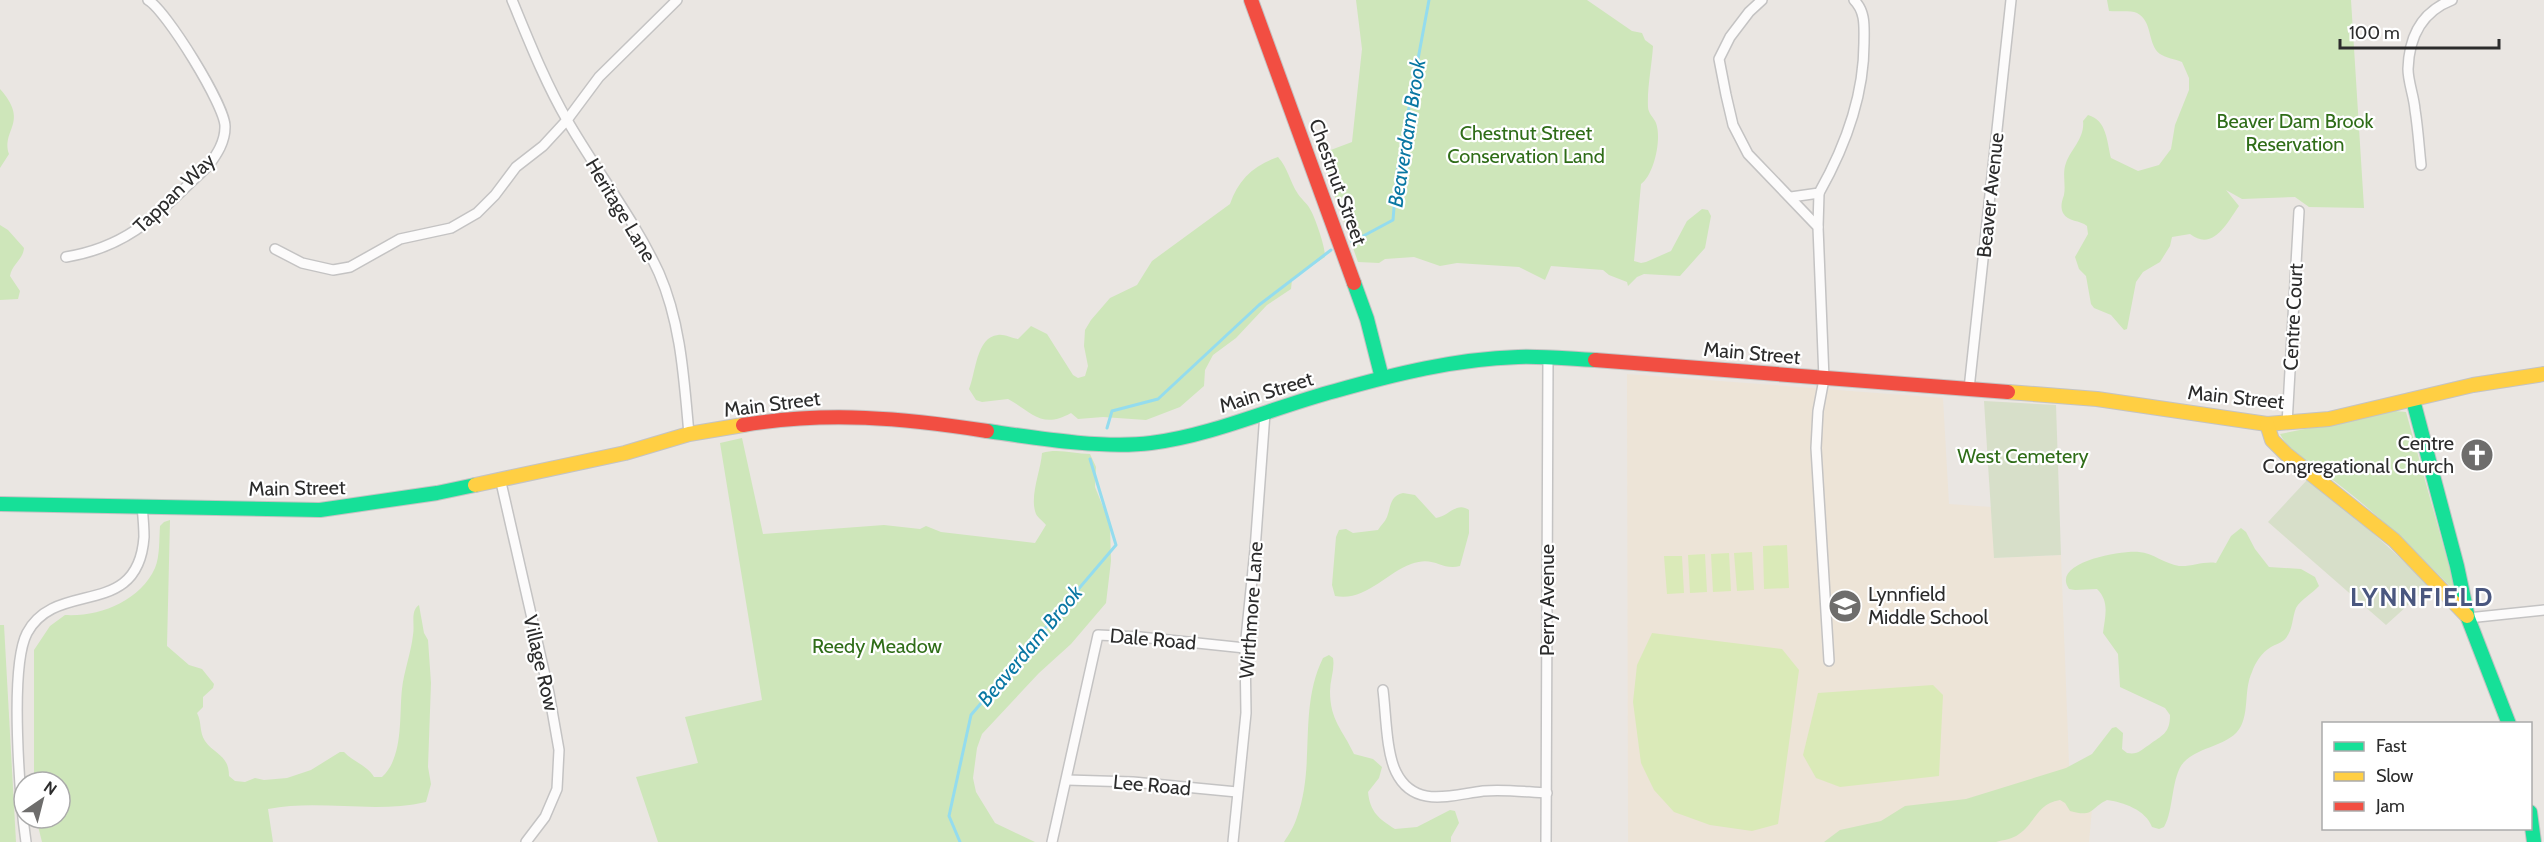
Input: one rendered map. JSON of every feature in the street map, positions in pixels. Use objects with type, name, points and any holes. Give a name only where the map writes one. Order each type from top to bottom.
[{"type":"street","name":"Tappan Way","points":[[66,257],[92,253],[132,235],[208,165],[218,153],[223,140],[225,126],[221,108],[168,20],[156,4],[148,0]]},
{"type":"street","name":"Heritage Lane","points":[[512,0],[542,73],[567,120],[637,231],[659,275],[674,318],[682,363],[689,434]]},
{"type":"street","points":[[275,249],[302,262],[333,270],[350,267],[400,239],[451,228],[477,213],[495,195],[516,167],[543,146],[567,120],[599,77],[677,0]]},
{"type":"street","name":"Chestnut Street","points":[[1251,0],[1363,309],[1382,378]]},
{"type":"street","points":[[1762,0],[1749,12],[1723,49],[1719,59],[1733,124],[1748,154],[1818,227]]},
{"type":"street","points":[[1829,661],[1816,448],[1818,411],[1824,379],[1818,227],[1819,193],[1834,166],[1855,111],[1864,62],[1864,19],[1859,5],[1854,0]]},
{"type":"street","name":"Beaver Avenue","points":[[1969,389],[2011,0]]},
{"type":"street","points":[[2421,165],[2415,107],[2408,70],[2411,44],[2416,29],[2426,15],[2439,5],[2452,0]]},
{"type":"street","points":[[1791,197],[1819,193]]},
{"type":"street","name":"Centre Court","points":[[2287,424],[2299,211]]},
{"type":"street","name":"Main Street","points":[[0,504],[321,510],[437,493],[625,453],[689,434],[787,418],[854,416],[914,420],[1037,438],[1141,443],[1194,435],[1382,378],[1426,367],[1476,360],[1548,357],[2097,399],[2267,424],[2330,419],[2473,385],[2544,374]]},
{"type":"street","name":"Perry Avenue","points":[[1546,842],[1548,357]]},
{"type":"street","points":[[2413,400],[2457,566],[2468,618],[2509,722]]},
{"type":"street","name":"Wirthmore Lane","points":[[1233,842],[1246,713],[1245,648],[1265,413]]},
{"type":"street","points":[[2267,424],[2272,440],[2286,454],[2394,540],[2468,618]]},
{"type":"street","name":"Village Row","points":[[500,478],[549,693],[559,750],[557,789],[544,817],[526,842]]},
{"type":"street","points":[[26,842],[21,804],[19,688],[22,648],[27,633],[40,616],[56,606],[107,592],[125,584],[137,566],[144,538],[142,506]]},
{"type":"street","points":[[2468,618],[2544,610]]},
{"type":"street","name":"Dale Road","points":[[1067,780],[1073,741],[1098,635],[1245,648]]},
{"type":"street","points":[[1383,690],[1392,759],[1396,772],[1413,792],[1428,798],[1483,791],[1547,793]]},
{"type":"street","points":[[1052,842],[1067,780]]},
{"type":"street","name":"Lee Road","points":[[1067,780],[1133,782],[1237,792]]},
{"type":"street","points":[[2532,827],[2534,842]]},
{"type":"shaded area","name":"Lynnfield Middle School","points":[[1627,374],[1943,398],[1949,504],[1991,507],[1995,558],[2061,555],[2070,790],[2094,787],[2089,842],[1628,842]]},
{"type":"green space","name":"Chestnut Street Conservation Land","points":[[1356,0],[1587,0],[1632,31],[1642,33],[1645,40],[1653,46],[1648,107],[1656,123],[1658,138],[1653,165],[1641,184],[1634,261],[1646,262],[1671,251],[1687,221],[1702,209],[1708,210],[1711,216],[1705,248],[1680,276],[1644,274],[1628,286],[1627,282],[1603,270],[1551,266],[1545,280],[1519,267],[1457,263],[1440,266],[1414,257],[1385,259],[1379,263],[1358,262],[1320,154],[1352,142],[1362,49]]},
{"type":"green space","name":"Beaver Dam Brook Reservation","points":[[2107,0],[2351,0],[2364,208],[2309,207],[2295,197],[2242,199],[2226,190],[2239,206],[2230,220],[2219,233],[2206,240],[2198,239],[2190,234],[2172,237],[2170,246],[2160,262],[2143,272],[2136,282],[2127,329],[2124,330],[2111,315],[2094,308],[2091,304],[2086,276],[2079,269],[2075,257],[2088,234],[2087,226],[2065,216],[2061,206],[2065,167],[2082,133],[2083,121],[2088,115],[2103,127],[2111,158],[2138,171],[2159,165],[2171,149],[2175,125],[2189,90],[2189,78],[2182,62],[2162,55],[2156,50],[2146,21],[2134,12],[2109,11]]},
{"type":"green space","points":[[0,89],[9,101],[14,118],[8,138],[9,154],[0,168]]},
{"type":"green space","points":[[1278,157],[1298,194],[1312,213],[1322,240],[1325,257],[1296,276],[1292,280],[1291,289],[1267,305],[1236,338],[1213,355],[1205,370],[1204,386],[1180,407],[1146,420],[1103,417],[1078,419],[1071,413],[1052,420],[1037,417],[1008,399],[982,402],[976,400],[969,389],[985,342],[998,335],[1018,339],[1031,326],[1047,334],[1073,375],[1078,378],[1085,376],[1088,366],[1084,346],[1085,330],[1110,298],[1137,285],[1152,261],[1230,204],[1242,181],[1254,169]]},
{"type":"green space","points":[[0,225],[8,230],[24,248],[10,276],[20,291],[18,299],[0,300]]},
{"type":"green space","name":"West Cemetery","points":[[1984,401],[2056,405],[2061,555],[1994,558]]},
{"type":"green space","points":[[2395,411],[2406,412],[2454,590],[2371,511],[2292,450],[2280,434]]},
{"type":"green space","name":"Reedy Meadow","points":[[742,438],[763,534],[884,525],[920,529],[926,526],[941,532],[1035,543],[1046,525],[1037,515],[1034,507],[1042,453],[1060,451],[1090,454],[1096,467],[1095,487],[1110,524],[1111,561],[1106,603],[1071,644],[1039,673],[982,734],[977,748],[973,778],[976,792],[995,823],[1035,842],[658,842],[636,777],[698,763],[685,717],[762,700],[720,443]]},
{"type":"green space","points":[[2307,480],[2370,531],[2429,586],[2386,625],[2268,522]]},
{"type":"green space","points":[[1403,493],[1415,495],[1436,518],[1461,507],[1469,510],[1469,533],[1460,566],[1448,567],[1432,562],[1419,562],[1402,568],[1366,591],[1346,597],[1335,596],[1332,585],[1336,537],[1339,530],[1346,529],[1353,533],[1378,530],[1386,519],[1393,499]]},
{"type":"green space","points":[[170,520],[167,646],[189,665],[202,669],[214,684],[213,688],[203,697],[203,707],[197,713],[203,738],[224,759],[229,776],[235,781],[245,782],[255,778],[264,780],[287,778],[311,770],[340,752],[344,752],[368,769],[374,777],[382,777],[389,769],[397,747],[403,682],[412,642],[414,614],[419,605],[424,633],[428,640],[431,683],[428,767],[431,784],[426,802],[387,807],[307,805],[268,809],[273,842],[42,842],[39,830],[72,830],[72,770],[34,770],[34,650],[50,626],[65,615],[105,610],[118,605],[140,590],[157,563],[160,526]]},
{"type":"green space","points":[[2241,528],[2269,567],[2301,569],[2315,577],[2319,586],[2296,608],[2286,638],[2268,649],[2257,661],[2248,685],[2243,720],[2236,733],[2223,742],[2190,757],[2180,768],[2170,812],[2164,827],[2159,829],[2152,827],[2145,816],[2120,803],[2107,800],[2088,813],[2078,813],[2070,811],[2060,800],[2052,802],[2041,810],[2017,836],[1996,842],[1824,842],[1840,830],[1881,821],[1905,806],[1966,799],[2066,768],[2092,754],[2112,728],[2116,727],[2123,733],[2122,749],[2127,753],[2139,752],[2161,736],[2167,730],[2170,721],[2170,715],[2165,708],[2120,687],[2118,654],[2103,633],[2106,610],[2101,594],[2097,589],[2069,589],[2066,580],[2070,572],[2079,565],[2119,553],[2144,553],[2179,566],[2216,563],[2231,536]]},
{"type":"green space","points":[[1787,545],[1789,588],[1764,589],[1763,546]]},
{"type":"green space","points":[[1752,552],[1754,590],[1737,591],[1734,553]]},
{"type":"green space","points":[[1729,553],[1731,591],[1713,592],[1711,554]]},
{"type":"green space","points":[[1705,554],[1707,592],[1690,593],[1688,555]]},
{"type":"green space","points":[[1664,556],[1682,556],[1684,593],[1667,594]]},
{"type":"green space","points":[[0,625],[4,625],[12,770],[12,830],[15,830],[16,842],[0,842]]},
{"type":"green space","points":[[1652,633],[1782,649],[1799,670],[1778,824],[1752,831],[1710,825],[1674,812],[1654,790],[1641,763],[1633,702],[1637,665]]},
{"type":"green space","points":[[1329,655],[1333,658],[1330,687],[1332,710],[1338,725],[1354,754],[1373,759],[1382,767],[1379,778],[1368,792],[1373,810],[1395,829],[1417,827],[1450,810],[1455,811],[1459,823],[1451,837],[1451,842],[1284,842],[1294,824],[1303,797],[1311,697],[1315,677],[1323,658]]},
{"type":"green space","points":[[1933,685],[1943,695],[1939,776],[1840,787],[1816,778],[1803,755],[1818,693]]},
{"type":"waterway","name":"Beaverdam Brook","points":[[1352,242],[1393,220],[1397,172],[1429,0]]},
{"type":"waterway","name":"Beaverdam Brook","points":[[1107,428],[1112,411],[1158,399],[1259,305],[1331,250]]},
{"type":"waterway","name":"Beaverdam Brook","points":[[960,842],[949,816],[971,715],[1116,545],[1090,459]]},
{"type":"traffic: fast","points":[[1354,283],[1367,319],[1382,378]]},
{"type":"traffic: fast","points":[[987,431],[1091,444],[1151,443],[1198,434],[1312,398],[1425,368],[1495,358],[1547,357],[1595,360]]},
{"type":"traffic: fast","points":[[2413,400],[2457,566],[2468,618],[2508,722]]},
{"type":"traffic: fast","points":[[0,504],[320,510],[437,493],[475,485]]},
{"type":"traffic: fast","points":[[2532,827],[2534,842]]},
{"type":"traffic: slow","points":[[2008,392],[2097,399],[2267,424],[2329,419],[2473,385],[2544,374]]},
{"type":"traffic: slow","points":[[2267,424],[2272,440],[2286,454],[2394,540],[2467,616]]},
{"type":"traffic: slow","points":[[475,485],[625,453],[689,434],[743,425]]},
{"type":"traffic: jam","points":[[1251,0],[1354,283]]},
{"type":"traffic: jam","points":[[1595,360],[2008,392]]},
{"type":"traffic: jam","points":[[743,425],[835,417],[895,420],[987,431]]},
{"type":"place","name":"Centre Congregational Church","points":[[2477,455]]},
{"type":"place","name":"Lynnfield Middle School","points":[[1845,606]]},
{"type":"district","name":"LYNNFIELD","points":[[2422,597]]}]
